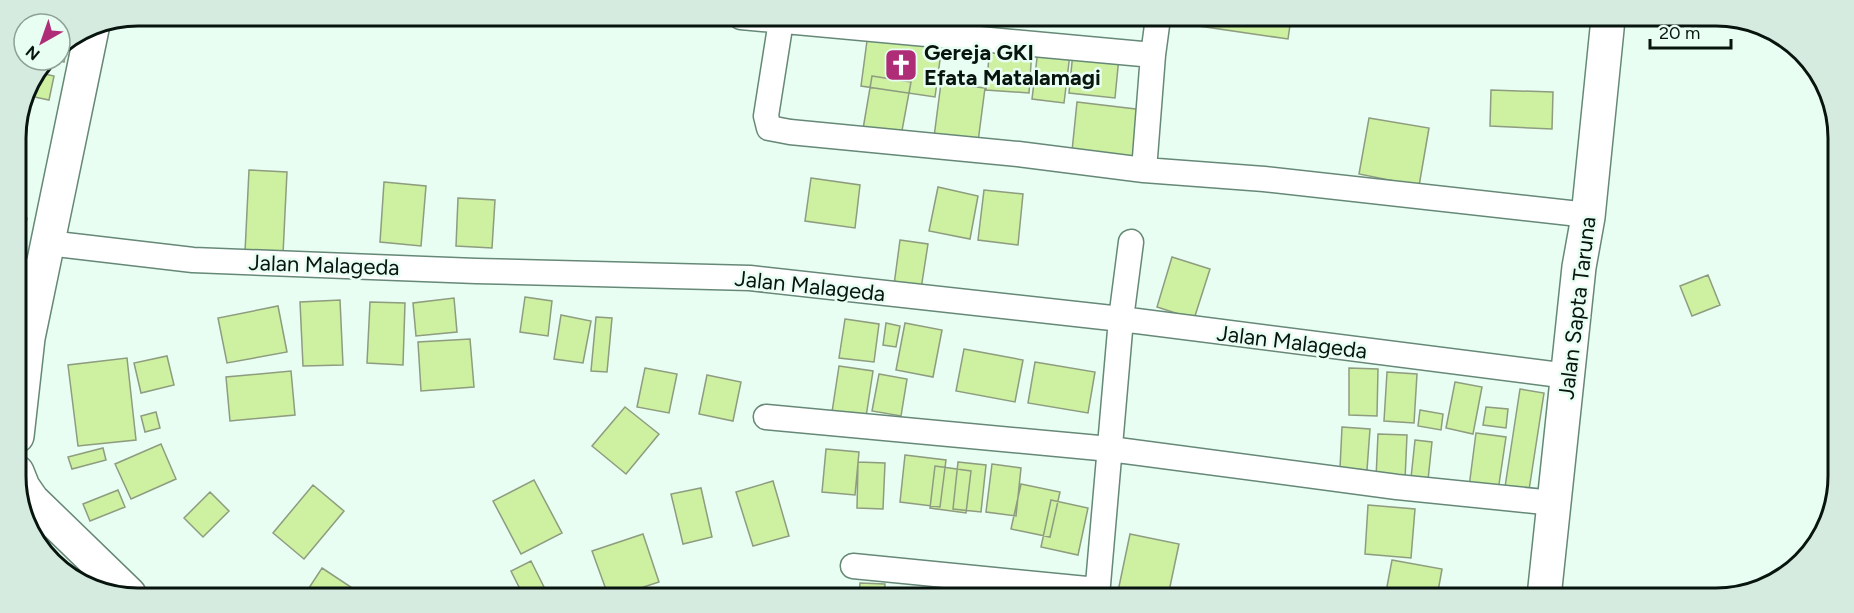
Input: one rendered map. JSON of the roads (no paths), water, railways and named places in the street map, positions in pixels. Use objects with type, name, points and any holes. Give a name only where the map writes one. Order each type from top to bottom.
[{"type":"street","points":[[780,26],[766,116],[769,128],[1018,154],[1144,170],[1264,179],[1579,214],[1588,217]]},
{"type":"street","points":[[836,26],[1154,55]]},
{"type":"street","points":[[1144,170],[1157,26]]},
{"type":"street","name":"Jalan Sapta Taruna","points":[[1545,587],[1579,267],[1588,217],[1607,26]]},
{"type":"street","points":[[26,356],[35,262],[90,37]]},
{"type":"street","points":[[1098,587],[1121,320],[1131,242]]},
{"type":"street","name":"Jalan Malageda","points":[[35,262],[193,260],[750,278],[1121,320],[1568,376]]},
{"type":"street","points":[[766,417],[1110,449],[1397,487],[1554,503]]},
{"type":"street","points":[[28,499],[121,587]]},
{"type":"street","points":[[853,566],[1047,587]]},
{"type":"place","name":"Gereja GKI Efata Matalamagi","points":[[901,65]]}]
